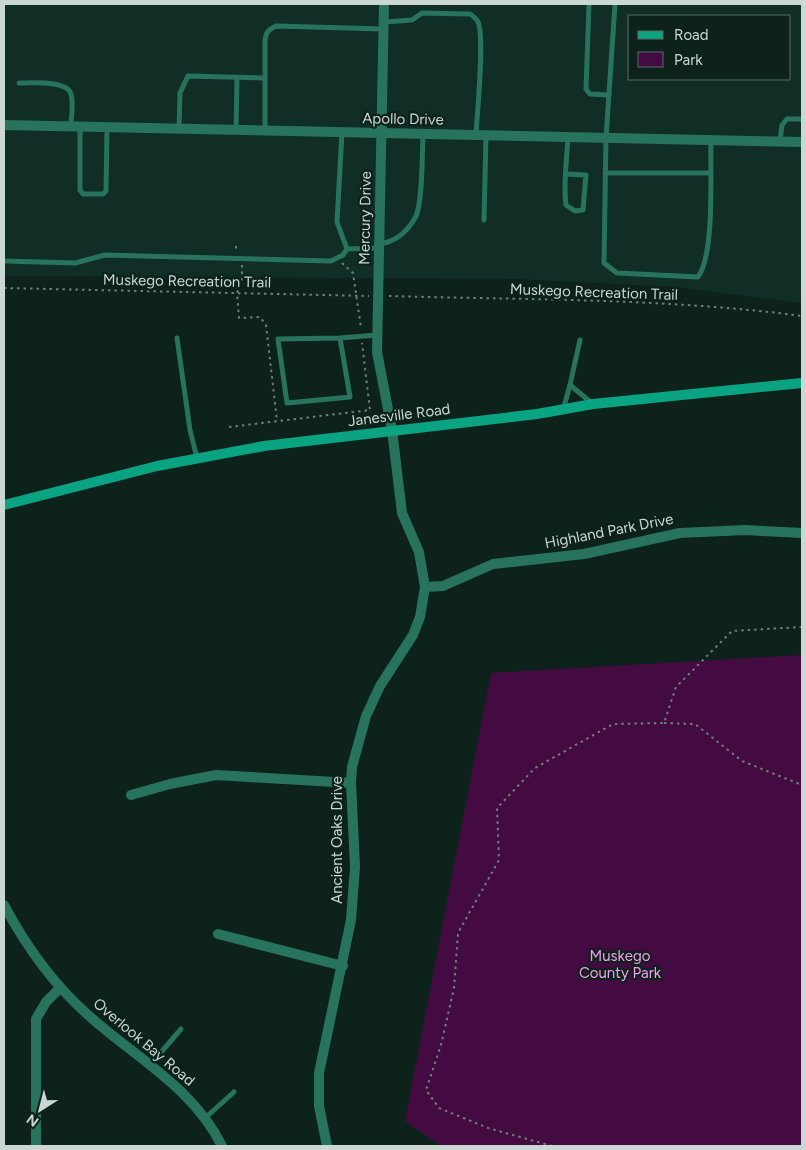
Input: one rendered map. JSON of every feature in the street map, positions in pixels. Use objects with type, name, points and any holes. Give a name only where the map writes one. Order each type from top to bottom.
[{"type":"main road","name":"Janesville Road","points":[[4,505],[197,458],[264,446],[563,410],[593,404],[802,383]]},
{"type":"street","name":"Mercury Drive","points":[[384,4],[377,352],[392,430]]},
{"type":"street","name":"Apollo Drive","points":[[4,125],[802,142]]},
{"type":"street","name":"Ancient Oaks Drive","points":[[327,1146],[319,1106],[319,1073],[343,966],[351,920],[355,867],[352,767],[366,716],[380,686],[414,634],[420,617],[425,586],[420,552],[402,513],[392,430]]},
{"type":"street","name":"Highland Park Drive","points":[[425,586],[443,586],[494,564],[584,554],[680,533],[745,530],[802,533]]},
{"type":"street","points":[[131,795],[170,784],[216,776],[351,783]]},
{"type":"street","name":"Overlook Bay Road","points":[[4,905],[29,948],[60,988],[98,1024],[151,1064],[181,1091],[205,1118],[222,1146]]},
{"type":"street","points":[[218,934],[343,966]]},
{"type":"street","points":[[36,1146],[35,1025],[46,1002],[60,988]]},
{"type":"lane","points":[[589,4],[586,89],[590,94],[609,95]]},
{"type":"lane","points":[[615,4],[606,138],[604,263],[617,272],[698,277],[704,270],[708,252],[711,141]]},
{"type":"lane","points":[[265,130],[266,33],[276,26],[384,26],[412,20],[422,13],[470,14],[479,23],[484,220]]},
{"type":"lane","points":[[179,129],[180,93],[188,76],[265,78]]},
{"type":"lane","points":[[236,78],[236,130]]},
{"type":"lane","points":[[19,82],[59,84],[67,88],[71,94],[76,126],[80,190],[84,194],[103,194],[106,191],[107,127]]},
{"type":"lane","points":[[780,142],[782,125],[787,118],[802,119]]},
{"type":"lane","points":[[342,132],[337,222],[347,249]]},
{"type":"lane","points":[[347,249],[391,243],[401,236],[415,218],[418,205],[423,134]]},
{"type":"lane","points":[[566,174],[586,175],[583,210],[575,211],[566,205],[566,174],[568,137]]},
{"type":"lane","points":[[606,173],[710,173]]},
{"type":"lane","points":[[4,261],[75,263],[93,256],[105,255],[331,261],[343,255],[347,249]]},
{"type":"lane","points":[[340,338],[350,397],[287,403],[278,339],[340,338],[377,334]]},
{"type":"lane","points":[[176,338],[188,420],[197,458]]},
{"type":"lane","points":[[563,410],[580,340]]},
{"type":"lane","points":[[570,385],[593,404]]},
{"type":"lane","points":[[151,1064],[181,1029]]},
{"type":"lane","points":[[205,1118],[234,1092]]},
{"type":"path","points":[[229,428],[370,410],[353,273],[336,258]]},
{"type":"path","points":[[239,287],[237,293],[239,318],[260,318],[266,325],[278,421]]},
{"type":"path","name":"Muskego Recreation Trail","points":[[4,288],[370,296]]},
{"type":"path","name":"Muskego Recreation Trail","points":[[384,296],[594,302],[758,310],[802,316]]},
{"type":"path","points":[[664,723],[676,687],[732,631],[802,627]]},
{"type":"path","points":[[552,1146],[488,1128],[439,1108],[426,1090],[441,1046],[454,988],[458,933],[499,860],[498,808],[535,768],[613,724],[696,724],[742,761],[802,785]]},
{"type":"shaded area","points":[[4,4],[802,4],[802,303],[676,287],[515,279],[4,276]]},
{"type":"green space","name":"Muskego County Park","points":[[802,655],[802,1146],[441,1146],[405,1121],[491,673]]}]
